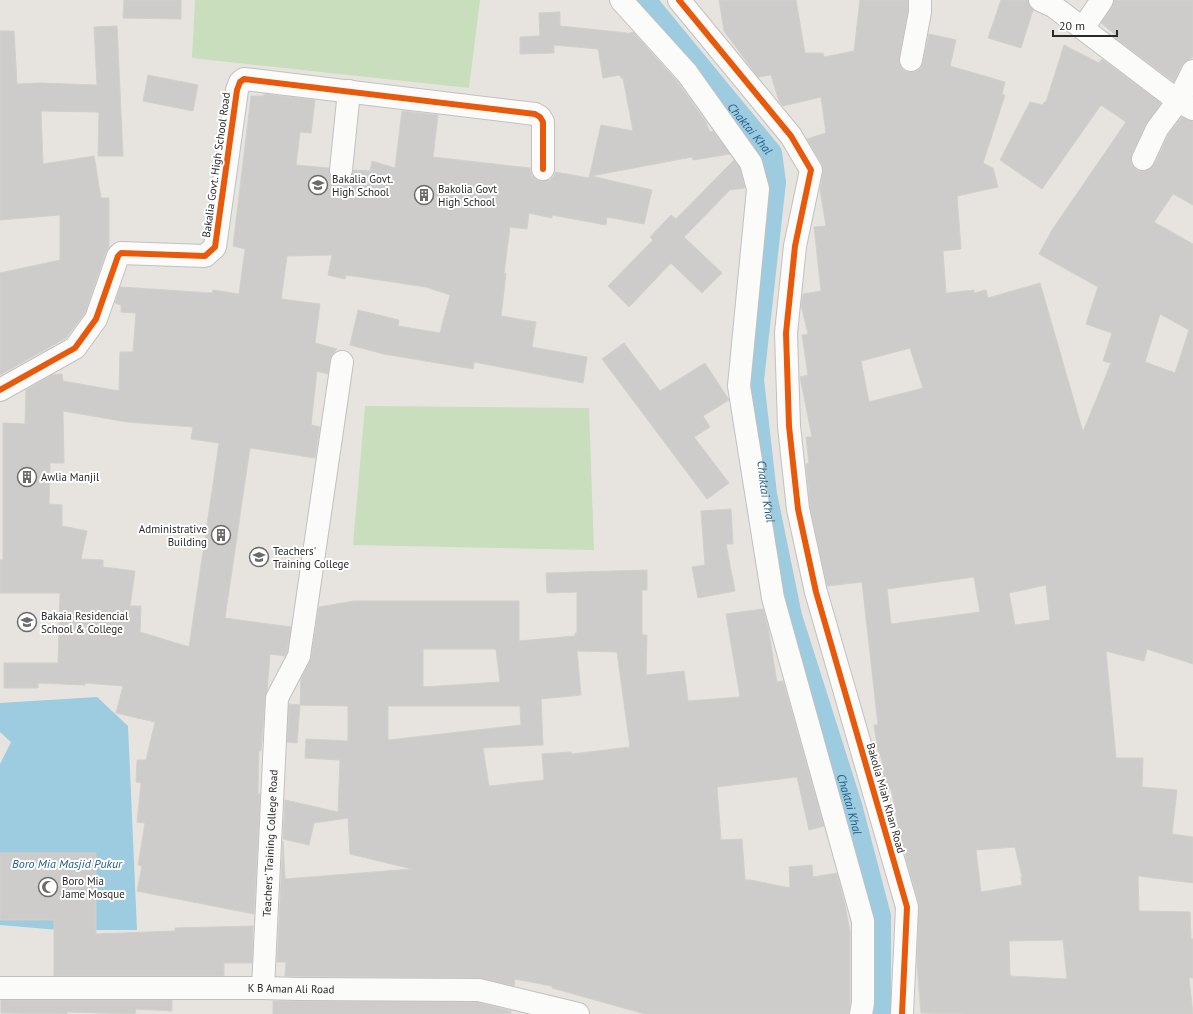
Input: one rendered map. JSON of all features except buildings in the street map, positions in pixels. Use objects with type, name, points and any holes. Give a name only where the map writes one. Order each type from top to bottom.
[{"type":"street","points":[[621,0],[687,74],[751,163],[758,189],[739,386],[773,598],[863,920],[863,1003],[861,1014]]},
{"type":"street","name":"Bakolia Miah Khan Road","points":[[679,0],[791,136],[811,170],[795,246],[786,333],[788,426],[798,509],[816,592],[907,907],[902,1014]]},
{"type":"street","points":[[910,60],[920,12],[920,0]]},
{"type":"street","points":[[1040,0],[1053,6],[1185,105]]},
{"type":"street","points":[[1082,28],[1102,0]]},
{"type":"street","points":[[1143,159],[1158,129],[1185,105],[1193,71]]},
{"type":"street","name":"Bakalia Govt. High School Road","points":[[0,390],[75,348],[96,318],[118,256],[121,253],[205,256],[215,247],[237,90],[240,82],[244,79],[535,114],[540,116],[543,122],[543,169]]},
{"type":"street","points":[[341,170],[349,91]]},
{"type":"street","name":"Teachers' Training College Road","points":[[263,988],[277,698],[298,656],[342,362]]},
{"type":"street","name":"K B Aman Ali Road","points":[[0,988],[479,990],[578,1014]]},
{"type":"green space","points":[[195,0],[480,0],[469,88],[192,58]]},
{"type":"green space","points":[[365,406],[589,408],[594,550],[353,545]]},
{"type":"water","name":"Boro Mia Masjid Pukur","points":[[97,697],[128,726],[137,930],[59,930],[0,925],[0,764],[11,742],[0,732],[0,703]]},
{"type":"waterway","name":"Chaktai Khal","points":[[645,0],[771,153],[775,182],[753,380],[766,494],[791,616],[851,805],[880,916],[880,1014]]},
{"type":"cycle path","points":[[679,0],[791,136],[811,170],[795,246],[786,333],[789,426],[798,509],[816,592],[907,907],[902,1014]]},
{"type":"cycle path","points":[[0,390],[75,348],[96,319],[118,256],[121,253],[205,256],[215,247],[237,90],[240,82],[244,79],[535,114],[540,117],[543,122],[543,169]]},
{"type":"place","name":"Bakalia Govt. High School","points":[[318,185]]},
{"type":"place","name":"Bakolia Govt High School","points":[[424,195]]},
{"type":"place","name":"Awlia Manjil","points":[[27,477]]},
{"type":"place","name":"Administrative Building","points":[[221,535]]},
{"type":"place","name":"Teachers' Training College","points":[[259,557]]},
{"type":"place","name":"Bakaia Residencial School & College","points":[[27,622]]},
{"type":"place","name":"Boro Mia Jame Mosque","points":[[48,887]]}]
